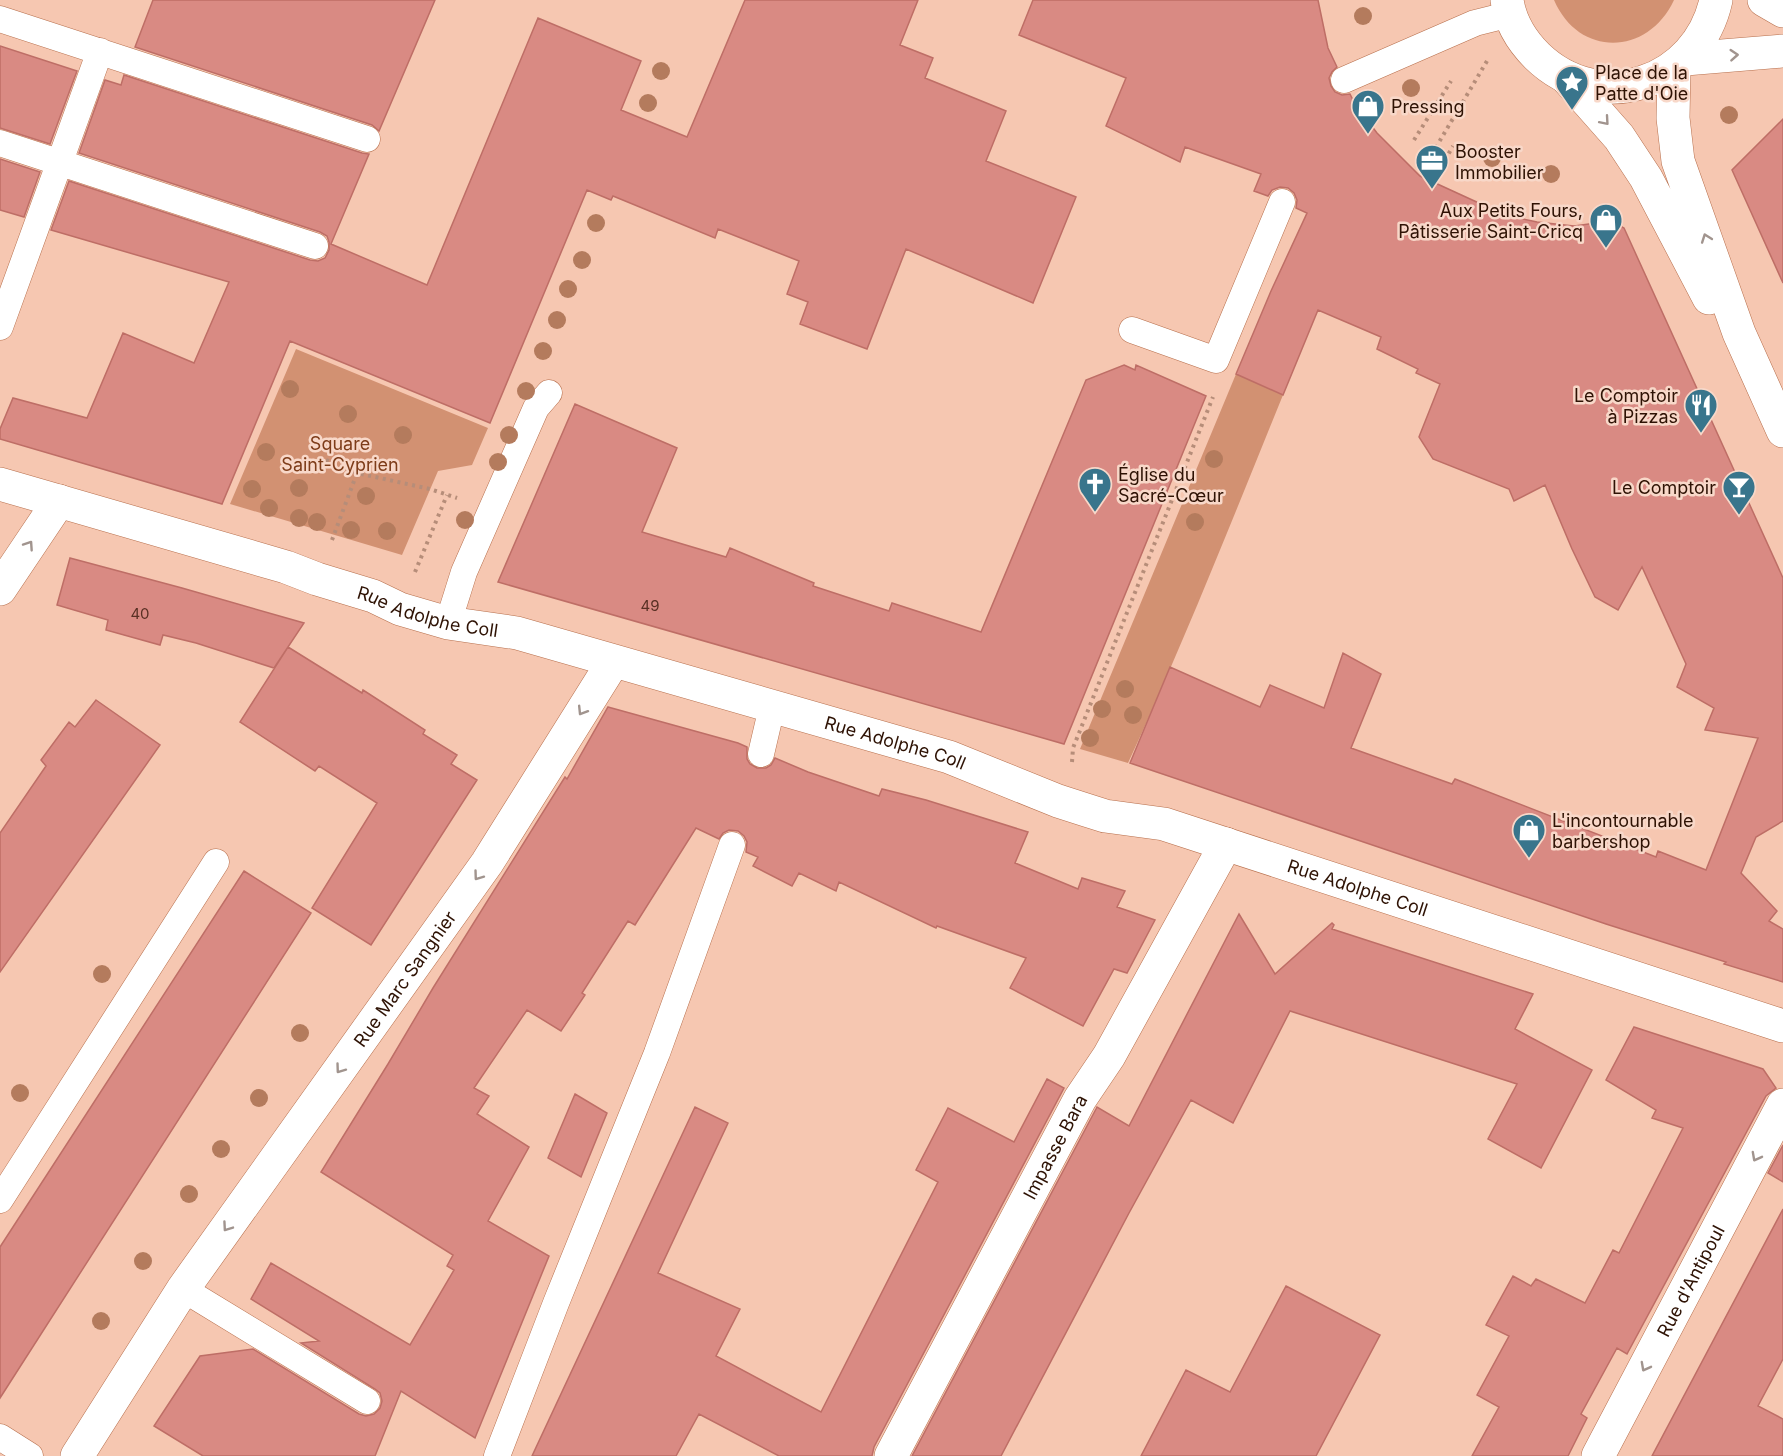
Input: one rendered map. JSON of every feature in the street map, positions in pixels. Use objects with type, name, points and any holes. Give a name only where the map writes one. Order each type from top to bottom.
[{"type":"street","points":[[1508,4],[1517,30],[1529,48],[1544,63],[1566,76],[1593,85],[1621,87],[1649,81],[1679,63],[1701,39],[1713,16],[1716,0]]},
{"type":"street","points":[[1764,0],[1783,11]]},
{"type":"street","points":[[1679,63],[1783,51]]},
{"type":"street","points":[[1679,63],[1673,118],[1678,161],[1739,333],[1783,431]]},
{"type":"street","points":[[1566,76],[1619,138],[1646,178],[1712,303],[1739,333]]},
{"type":"street","name":"Rue Adolphe Coll","points":[[0,484],[286,567],[373,596],[400,609],[448,623],[517,633],[949,757],[1058,801],[1105,816],[1164,824],[1783,1026]]},
{"type":"street","points":[[0,589],[59,501]]},
{"type":"street","name":"Rue Marc Sangnier","points":[[77,1456],[183,1289],[487,863],[613,662]]},
{"type":"street","name":"Impasse Bara","points":[[891,1456],[1080,1099],[1109,1056],[1226,844]]},
{"type":"street","name":"Rue d'Antipoul","points":[[1598,1456],[1783,1105]]},
{"type":"lane","points":[[1344,80],[1475,23],[1508,4]]},
{"type":"lane","points":[[0,19],[367,140]]},
{"type":"lane","points":[[0,327],[100,51]]},
{"type":"lane","points":[[0,143],[315,246]]},
{"type":"lane","points":[[1132,330],[1216,360],[1282,202]]},
{"type":"lane","points":[[448,623],[464,572],[536,408],[549,393]]},
{"type":"lane","points":[[761,754],[772,707]]},
{"type":"lane","points":[[497,1456],[657,1053],[732,845]]},
{"type":"lane","points":[[0,1200],[216,862]]},
{"type":"lane","points":[[183,1289],[367,1401]]},
{"type":"lane","points":[[0,1437],[30,1456]]},
{"type":"path","points":[[1432,154],[1488,60]]},
{"type":"path","points":[[1414,140],[1450,81]]},
{"type":"path","points":[[1445,160],[1453,146]]},
{"type":"path","points":[[1072,763],[1073,748],[1210,405],[1218,377],[1216,360]]},
{"type":"path","points":[[326,460],[357,473],[447,495],[412,580]]},
{"type":"path","points":[[334,535],[357,473]]},
{"type":"green space","points":[[1554,0],[1674,0],[1662,18],[1648,32],[1631,40],[1614,43],[1596,40],[1580,32],[1565,19]]},
{"type":"green space","name":"Square Saint-Cyprien","points":[[296,349],[488,428],[472,465],[438,471],[402,555],[230,504]]},
{"type":"green space","points":[[1236,374],[1283,395],[1208,580],[1128,763],[1080,749]]},
{"type":"building","points":[[153,0],[435,0],[379,131],[372,125],[135,47]]},
{"type":"building","points":[[745,0],[918,0],[900,45],[933,58],[925,78],[1006,111],[986,161],[1076,197],[1033,303],[906,249],[867,349],[800,324],[808,302],[787,294],[799,261],[718,229],[715,238],[613,196],[611,200],[587,190],[490,423],[290,341],[222,504],[0,439],[0,429],[13,398],[87,418],[123,333],[194,363],[229,282],[51,230],[69,181],[310,260],[318,261],[325,258],[329,250],[327,236],[320,232],[79,153],[105,80],[121,85],[124,75],[369,154],[331,244],[427,285],[538,18],[641,61],[621,110],[687,137]]},
{"type":"building","points":[[1033,0],[1318,0],[1328,48],[1337,67],[1329,78],[1331,86],[1335,92],[1342,95],[1350,94],[1377,133],[1420,176],[1505,215],[1537,222],[1574,226],[1611,221],[1624,228],[1783,578],[1783,821],[1756,837],[1741,873],[1777,911],[1769,921],[1783,929],[1783,982],[1130,763],[1170,667],[1260,707],[1270,685],[1324,708],[1343,653],[1381,674],[1351,748],[1452,784],[1455,779],[1656,857],[1658,851],[1706,870],[1758,738],[1705,730],[1714,708],[1677,687],[1686,664],[1642,567],[1618,610],[1595,597],[1545,485],[1514,501],[1509,489],[1433,459],[1419,437],[1440,384],[1416,373],[1418,369],[1377,349],[1381,337],[1318,310],[1283,395],[1236,374],[1307,213],[1296,208],[1297,200],[1288,188],[1280,187],[1272,190],[1268,196],[1254,191],[1261,174],[1185,147],[1180,162],[1106,126],[1126,78],[1019,35]]},
{"type":"building","points":[[0,46],[77,71],[50,144],[0,128]]},
{"type":"building","points":[[1783,119],[1783,283],[1732,170]]},
{"type":"building","points":[[0,159],[40,172],[24,217],[0,210]]},
{"type":"building","points":[[1124,365],[1135,370],[1136,365],[1206,396],[1064,744],[498,582],[575,404],[677,448],[642,532],[726,557],[730,548],[814,583],[813,586],[889,611],[892,603],[981,632],[1086,380]]},
{"type":"building","points":[[70,558],[304,623],[274,668],[163,635],[160,645],[106,630],[108,620],[57,605]]},
{"type":"building","points":[[288,647],[362,693],[363,690],[425,730],[423,734],[457,755],[451,764],[477,780],[371,945],[312,908],[377,803],[319,766],[315,771],[240,722]]},
{"type":"building","points":[[96,700],[160,745],[0,972],[0,833],[46,766],[41,760],[69,722],[75,727]]},
{"type":"building","points":[[608,707],[738,743],[747,747],[747,759],[757,768],[766,768],[775,758],[808,772],[879,796],[882,789],[926,800],[1028,832],[1015,863],[1078,889],[1082,878],[1125,891],[1117,907],[1155,920],[1127,973],[1114,969],[1083,1026],[1010,988],[1026,958],[937,926],[936,928],[839,882],[836,891],[799,873],[792,886],[753,866],[758,857],[746,852],[747,842],[738,831],[729,830],[719,839],[696,828],[635,925],[628,921],[582,993],[585,995],[561,1031],[527,1010],[474,1088],[489,1096],[477,1114],[529,1147],[488,1221],[549,1256],[475,1438],[401,1391],[375,1456],[203,1456],[154,1426],[200,1356],[253,1349],[359,1414],[366,1416],[374,1414],[380,1408],[382,1401],[380,1393],[301,1343],[319,1341],[251,1299],[271,1263],[410,1345],[454,1270],[447,1266],[453,1255],[321,1172],[565,777],[567,779]]},
{"type":"building","points":[[244,871],[311,913],[0,1398],[0,1247]]},
{"type":"building","points":[[1239,914],[1275,974],[1332,923],[1334,925],[1332,929],[1533,994],[1515,1029],[1592,1070],[1541,1168],[1488,1139],[1517,1084],[1290,1011],[1233,1123],[1191,1100],[1001,1456],[912,1456],[1097,1107],[1129,1126]]},
{"type":"building","points":[[1634,1027],[1763,1069],[1776,1088],[1766,1096],[1627,1354],[1617,1348],[1581,1414],[1587,1418],[1568,1456],[1472,1456],[1499,1407],[1477,1395],[1509,1336],[1486,1325],[1513,1276],[1531,1286],[1536,1279],[1585,1303],[1613,1250],[1619,1253],[1683,1128],[1652,1118],[1656,1110],[1606,1080]]},
{"type":"building","points":[[1047,1079],[1064,1088],[874,1447],[872,1456],[779,1456],[699,1414],[676,1456],[532,1456],[695,1107],[728,1123],[658,1273],[740,1309],[716,1356],[821,1412],[938,1182],[916,1170],[948,1108],[1014,1142]]},
{"type":"building","points":[[575,1094],[607,1113],[581,1177],[548,1158]]},
{"type":"building","points":[[1783,1145],[1783,1182],[1768,1173]]},
{"type":"building","points":[[1783,1209],[1783,1359],[1758,1406],[1783,1419],[1783,1456],[1652,1456]]},
{"type":"building","points":[[1286,1286],[1380,1335],[1316,1456],[1141,1456],[1186,1370],[1230,1392]]},
{"type":"place","name":"Place de la Patte d'Oie","points":[[1572,111]]},
{"type":"place","name":"Pressing","points":[[1368,135]]},
{"type":"place","name":"Booster Immobilier","points":[[1432,190]]},
{"type":"place","name":"Aux Petits Fours, Pâtisserie Saint-Cricq","points":[[1606,249]]},
{"type":"place","name":"Le Comptoir à Pizzas","points":[[1701,434]]},
{"type":"place","name":"Église du Sacré-Cœur","points":[[1095,513]]},
{"type":"place","name":"Le Comptoir","points":[[1739,516]]},
{"type":"place","name":"L'incontournable barbershop","points":[[1529,859]]}]
